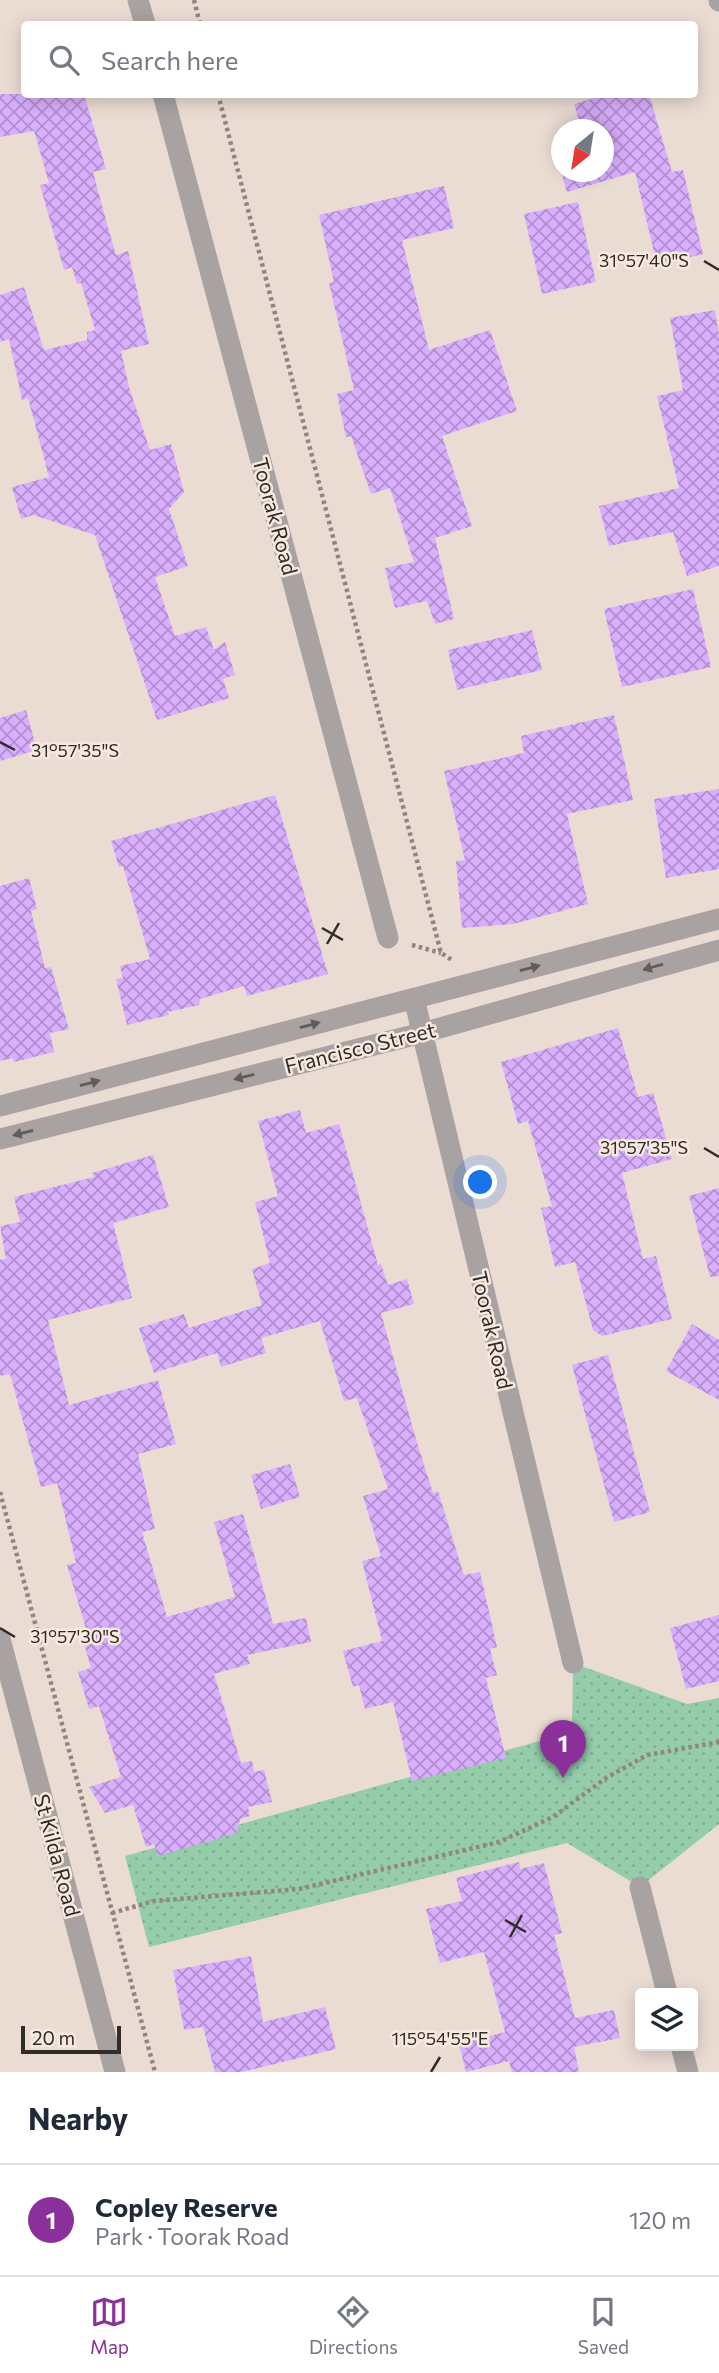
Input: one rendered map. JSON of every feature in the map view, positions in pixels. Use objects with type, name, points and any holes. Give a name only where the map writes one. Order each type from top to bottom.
[{"type":"street","points":[[138,0],[144,21]]},
{"type":"street","name":"Toorak Road","points":[[164,98],[388,938]]},
{"type":"street","name":"Francisco Street","points":[[0,1106],[719,919]]},
{"type":"street","name":"Francisco Street","points":[[0,1139],[422,1032],[719,950]]},
{"type":"street","name":"Toorak Road","points":[[414,998],[573,1663]]},
{"type":"street","name":"St Kilda Road","points":[[0,1639],[115,2072]]},
{"type":"street","points":[[640,1887],[666,1988]]},
{"type":"street","points":[[682,2051],[688,2072]]},
{"type":"path","points":[[194,0],[199,21]]},
{"type":"path","points":[[220,98],[442,953],[465,968],[468,984]]},
{"type":"path","points":[[0,1492],[155,2072]]},
{"type":"path","points":[[112,1913],[154,1902],[299,1889],[499,1842],[553,1817],[606,1778],[647,1755],[719,1742]]},
{"type":"green space","points":[[573,1663],[687,1704],[719,1698],[719,1824],[640,1887],[567,1843],[149,1947],[125,1856],[572,1732]]},
{"type":"building","points":[[0,94],[21,94],[21,98],[85,98],[106,169],[93,172],[116,255],[128,251],[149,344],[121,351],[129,387],[150,450],[171,444],[184,492],[169,509],[188,566],[155,577],[175,636],[206,627],[214,650],[225,642],[235,675],[223,679],[229,698],[157,720],[95,535],[33,515],[21,519],[12,487],[49,477],[28,398],[22,400],[9,339],[0,342],[0,295],[24,287],[44,350],[87,340],[87,332],[95,330],[81,283],[77,284],[72,267],[64,270],[40,185],[49,183],[34,131],[0,137]]},
{"type":"building","points":[[594,98],[650,98],[672,172],[683,170],[703,254],[657,265],[635,172],[614,178],[614,119],[579,119],[574,104]]},
{"type":"building","points":[[564,182],[601,182],[567,192]]},
{"type":"building","points":[[444,186],[454,228],[402,240],[429,350],[490,330],[517,411],[442,436],[472,526],[435,538],[454,619],[435,624],[427,601],[395,608],[385,568],[414,562],[390,488],[371,494],[351,436],[346,437],[337,394],[354,390],[329,283],[334,282],[319,215]]},
{"type":"building","points":[[578,202],[596,282],[542,294],[524,214]]},
{"type":"building","points":[[715,310],[719,335],[719,566],[687,576],[673,532],[609,546],[599,506],[679,488],[657,396],[683,390],[670,318]]},
{"type":"building","points":[[693,589],[711,667],[622,687],[604,609]]},
{"type":"building","points":[[532,630],[542,670],[457,690],[448,650]]},
{"type":"building","points":[[26,710],[37,750],[0,761],[0,718]]},
{"type":"building","points":[[614,715],[633,800],[567,814],[588,904],[513,924],[462,928],[456,861],[465,860],[444,771],[524,753],[521,736]]},
{"type":"building","points":[[719,789],[719,869],[666,878],[654,799]]},
{"type":"building","points":[[275,795],[328,974],[247,996],[244,986],[200,999],[199,1005],[168,1012],[169,1015],[127,1025],[116,979],[123,978],[120,966],[150,959],[123,866],[119,867],[111,841]]},
{"type":"building","points":[[29,878],[37,909],[31,911],[45,968],[51,967],[69,1029],[50,1033],[54,1052],[14,1062],[13,1058],[0,1061],[0,886]]},
{"type":"building","points":[[618,1028],[638,1097],[653,1093],[672,1159],[622,1173],[643,1259],[656,1256],[672,1319],[602,1336],[593,1330],[575,1262],[555,1267],[541,1208],[552,1206],[528,1121],[518,1124],[501,1062]]},
{"type":"building","points":[[300,1110],[306,1133],[339,1124],[378,1265],[381,1264],[388,1285],[407,1279],[414,1304],[381,1313],[433,1493],[438,1491],[464,1575],[480,1572],[497,1647],[490,1649],[497,1675],[486,1678],[506,1758],[412,1781],[393,1702],[365,1709],[359,1685],[353,1687],[343,1651],[382,1641],[362,1561],[381,1556],[363,1496],[388,1489],[357,1398],[344,1401],[320,1321],[261,1338],[266,1353],[221,1367],[217,1353],[154,1373],[139,1328],[184,1314],[189,1328],[262,1305],[252,1269],[270,1263],[255,1202],[278,1196],[258,1121]]},
{"type":"building","points":[[153,1155],[169,1207],[113,1223],[132,1298],[48,1320],[69,1405],[158,1380],[176,1444],[138,1454],[155,1529],[142,1532],[167,1617],[235,1597],[214,1522],[243,1514],[273,1624],[306,1618],[311,1642],[247,1655],[250,1664],[214,1674],[241,1763],[252,1761],[254,1772],[264,1770],[272,1802],[248,1807],[250,1816],[240,1819],[237,1833],[158,1856],[154,1844],[146,1847],[133,1805],[105,1813],[89,1787],[121,1777],[99,1706],[89,1709],[78,1672],[91,1668],[83,1640],[89,1639],[67,1565],[76,1563],[57,1483],[41,1487],[10,1374],[0,1376],[0,1260],[6,1259],[0,1226],[20,1222],[14,1197],[94,1177],[92,1173]]},
{"type":"building","points":[[719,1188],[719,1276],[710,1277],[689,1196]]},
{"type":"building","points":[[692,1324],[719,1340],[719,1400],[666,1371]]},
{"type":"building","points":[[608,1355],[650,1512],[614,1522],[572,1365]]},
{"type":"building","points":[[290,1464],[300,1497],[261,1509],[251,1475]]},
{"type":"building","points":[[719,1615],[719,1681],[686,1689],[670,1628]]},
{"type":"building","points":[[519,1862],[520,1869],[544,1863],[562,1933],[554,1935],[575,2018],[614,2010],[620,2038],[574,2047],[579,2072],[512,2072],[509,2061],[466,2072],[459,2044],[505,2032],[484,1952],[440,1963],[426,1909],[462,1901],[456,1878]]},
{"type":"building","points":[[251,1956],[263,2022],[325,2007],[336,2049],[242,2072],[215,2072],[203,2027],[184,2030],[173,1970]]},
{"type":"place","name":"Copley Reserve","points":[[563,1778]]}]
